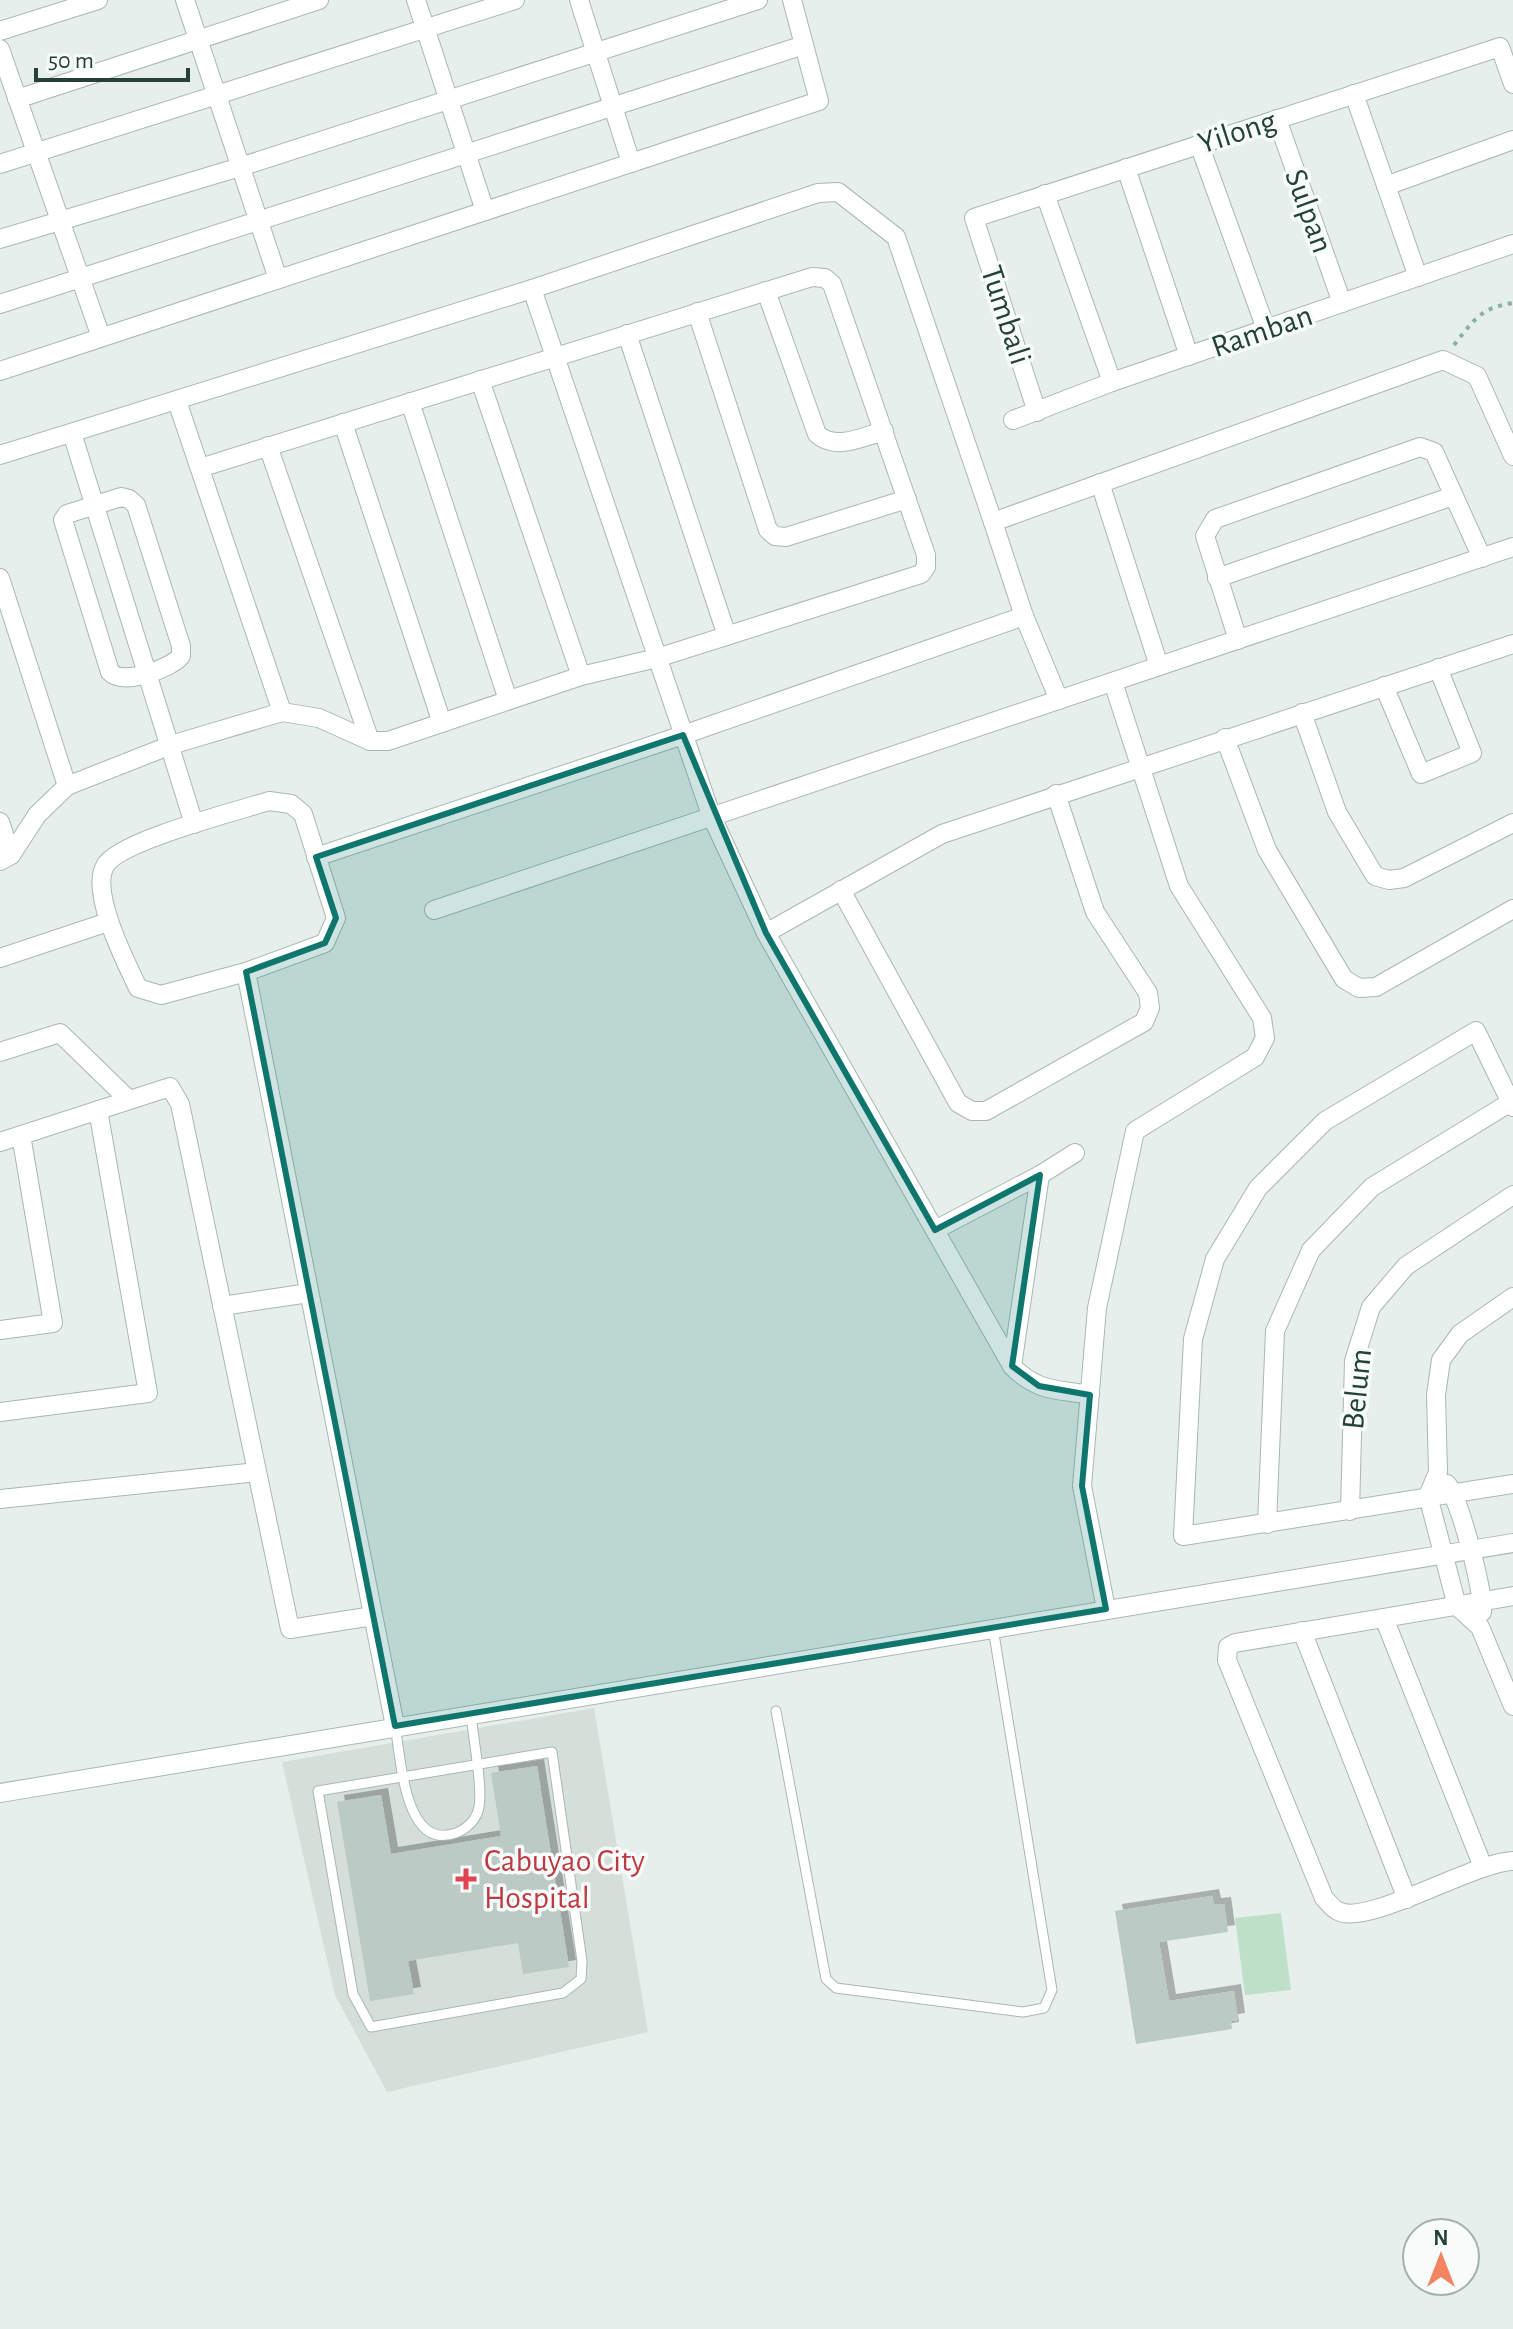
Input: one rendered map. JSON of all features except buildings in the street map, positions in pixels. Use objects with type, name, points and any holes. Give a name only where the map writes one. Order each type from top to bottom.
[{"type":"street","points":[[0,31],[98,0]]},
{"type":"street","points":[[185,0],[278,279]]},
{"type":"street","points":[[17,99],[319,0]]},
{"type":"street","points":[[416,0],[485,211]]},
{"type":"street","points":[[0,164],[515,0]]},
{"type":"street","points":[[579,0],[631,163]]},
{"type":"street","points":[[0,239],[240,167],[758,0]]},
{"type":"street","points":[[0,371],[819,101],[792,0]]},
{"type":"street","points":[[0,304],[804,45]]},
{"type":"street","name":"Yilong","points":[[974,218],[1500,47],[1513,84]]},
{"type":"street","points":[[0,49],[101,337]]},
{"type":"street","points":[[1354,94],[1418,277]]},
{"type":"street","name":"Sulpan","points":[[1277,119],[1342,303]]},
{"type":"street","points":[[1386,186],[1513,140]]},
{"type":"street","points":[[1199,144],[1266,329]]},
{"type":"street","points":[[1126,168],[1189,356]]},
{"type":"street","points":[[0,455],[532,289],[818,193],[838,192],[896,237],[1024,616],[1059,700]]},
{"type":"street","points":[[1045,194],[1112,382]]},
{"type":"street","name":"Tumbali","points":[[974,218],[1037,412]]},
{"type":"street","name":"Ramban","points":[[1013,420],[1112,382],[1513,244]]},
{"type":"street","points":[[6,858],[37,815],[67,786],[171,745],[282,712],[319,718],[370,741],[388,741],[581,676],[657,658],[921,574],[926,567],[926,555],[884,431],[832,284],[825,278],[812,277],[200,468]]},
{"type":"street","points":[[532,289],[711,815],[766,933],[1012,1366],[1026,1381],[1039,1386],[1090,1395]]},
{"type":"street","points":[[766,291],[817,434],[825,442],[837,443],[884,431]]},
{"type":"street","points":[[697,312],[768,530],[775,536],[786,537],[907,499]]},
{"type":"street","points":[[627,334],[727,636]]},
{"type":"street","points":[[993,522],[1443,360],[1477,376],[1513,456]]},
{"type":"street","points":[[480,380],[581,676]]},
{"type":"street","points":[[177,401],[282,712]]},
{"type":"street","points":[[410,402],[508,700]]},
{"type":"street","points":[[343,423],[442,723]]},
{"type":"street","points":[[72,433],[194,824]]},
{"type":"street","points":[[268,446],[370,741]]},
{"type":"street","points":[[1238,640],[1205,536],[1215,519],[1420,447],[1434,452],[1482,558]]},
{"type":"street","points":[[1100,483],[1159,666]]},
{"type":"street","points":[[1217,578],[1453,496]]},
{"type":"street","points":[[121,497],[136,505],[181,646],[181,656],[175,663],[126,679],[116,678],[110,672],[63,527],[67,514],[94,505],[121,497]]},
{"type":"street","points":[[434,910],[1513,547]]},
{"type":"street","points":[[0,578],[67,786]]},
{"type":"street","points":[[316,857],[683,735],[1024,616]]},
{"type":"street","points":[[766,933],[942,834],[1513,644]]},
{"type":"street","points":[[1384,686],[1421,774],[1472,753],[1438,668]]},
{"type":"street","points":[[1106,1609],[1082,1486],[1097,1308],[1135,1131],[1255,1057],[1265,1038],[1262,1018],[1179,886],[1113,682]]},
{"type":"street","points":[[1302,713],[1337,812],[1375,876],[1389,880],[1404,878],[1513,823]]},
{"type":"street","points":[[1225,738],[1267,850],[1344,979],[1359,988],[1376,987],[1513,909]]},
{"type":"street","points":[[841,890],[958,1103],[972,1111],[986,1111],[1144,1022],[1150,1008],[1148,993],[1095,912],[1056,794]]},
{"type":"street","points":[[269,801],[291,804],[303,814],[316,857],[336,918],[325,943],[246,972],[161,995],[138,988],[108,922],[102,876],[103,867],[115,853],[269,801]]},
{"type":"street","points":[[0,822],[6,858]]},
{"type":"street","points":[[0,958],[108,922]]},
{"type":"street","points":[[246,972],[395,1726]]},
{"type":"street","points":[[1267,1524],[1275,1331],[1311,1250],[1372,1187],[1512,1104],[1476,1031],[1325,1121],[1258,1188],[1215,1259],[1193,1339],[1183,1536],[1267,1524],[1350,1511],[1453,1492],[1513,1484]]},
{"type":"street","points":[[0,1052],[60,1033],[129,1100]]},
{"type":"street","points":[[0,1142],[170,1087],[180,1104],[290,1629],[373,1616]]},
{"type":"street","points":[[0,1412],[148,1393],[98,1110]]},
{"type":"street","points":[[0,1330],[53,1323],[21,1135]]},
{"type":"street","points":[[935,1230],[1040,1175],[1075,1153]]},
{"type":"street","points":[[1012,1366],[1040,1175]]},
{"type":"street","name":"Belum","points":[[1350,1511],[1354,1361],[1371,1307],[1406,1266],[1513,1195]]},
{"type":"street","points":[[222,1306],[309,1293]]},
{"type":"street","points":[[1513,1297],[1460,1334],[1441,1360],[1436,1395],[1438,1472],[1428,1496],[1457,1606],[1480,1627],[1513,1706]]},
{"type":"street","points":[[1,1493],[257,1472]]},
{"type":"street","points":[[1438,1472],[1453,1492],[1483,1601],[1480,1627]]},
{"type":"street","points":[[0,1793],[1513,1543]]},
{"type":"street","points":[[1513,1596],[1235,1643],[1228,1647],[1227,1660],[1324,1898],[1339,1912],[1355,1913],[1407,1899],[1483,1867],[1513,1861]]},
{"type":"street","points":[[1384,1618],[1483,1867]]},
{"type":"street","points":[[1302,1631],[1407,1899]]},
{"type":"lane","points":[[776,1711],[826,1979],[836,1988],[1023,2012],[1044,2008],[1052,1990],[993,1628]]},
{"type":"lane","points":[[395,1726],[410,1806],[420,1825],[428,1831],[450,1835],[469,1825],[476,1817],[480,1795],[471,1715]]},
{"type":"lane","points":[[552,1752],[582,1961],[581,1979],[563,1993],[371,2027],[353,1994],[318,1791],[476,1765],[552,1752]]},
{"type":"path","points":[[1443,360],[1471,323],[1492,306],[1513,303]]},
{"type":"highlighted area","points":[[683,735],[766,933],[935,1230],[1040,1175],[1012,1366],[1039,1386],[1090,1395],[1082,1486],[1106,1609],[395,1726],[246,972],[325,943],[336,918],[316,857]]},
{"type":"shaded area","name":"Cabuyao City Hospital","points":[[594,1708],[648,2032],[387,2092],[335,1995],[282,1762]]},
{"type":"green space","points":[[1281,1913],[1291,1990],[1245,1995],[1235,1918]]},
{"type":"place","name":"Cabuyao City Hospital","points":[[466,1879]]}]
